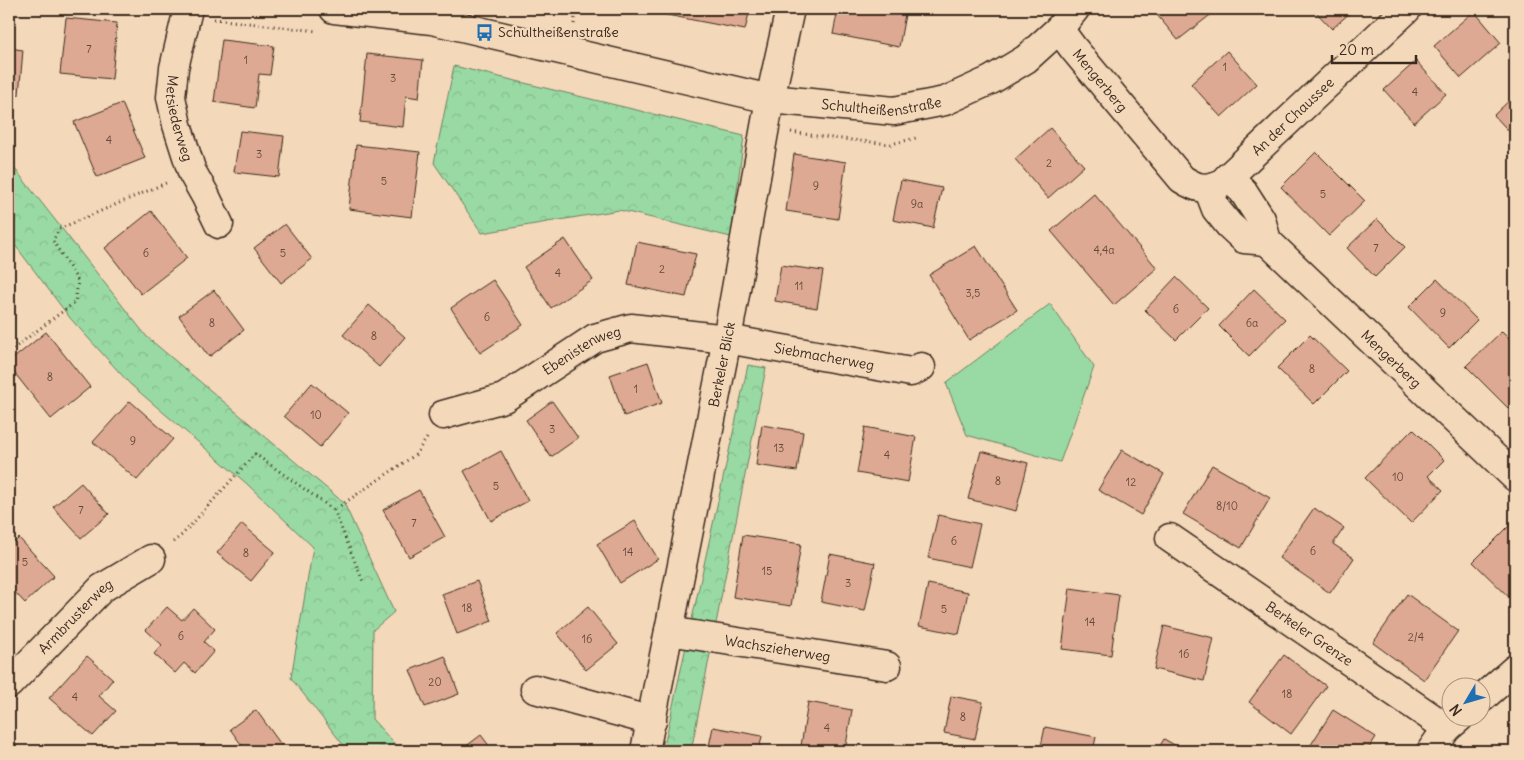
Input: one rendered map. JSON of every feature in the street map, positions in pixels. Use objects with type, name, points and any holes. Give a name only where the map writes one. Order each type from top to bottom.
[{"type":"street","name":"Metsiederweg","points":[[188,9],[174,68],[171,97],[176,125],[192,172],[219,224]]},
{"type":"street","name":"Schultheißenstraße","points":[[334,9],[432,20],[770,99],[894,111],[945,102],[991,80],[1026,59],[1067,19]]},
{"type":"street","name":"Berkeler Blick","points":[[645,751],[727,340],[770,99],[790,9]]},
{"type":"street","name":"An der Chaussee","points":[[1219,183],[1407,9]]},
{"type":"street","name":"Mengerberg","points":[[1067,19],[1073,48],[1182,179],[1192,186],[1200,188],[1219,183],[1216,209],[1229,225],[1244,239],[1267,241],[1515,478]]},
{"type":"street","name":"Ebenistenweg","points":[[443,415],[504,398],[595,338],[631,328],[727,340]]},
{"type":"street","name":"Siebmacherweg","points":[[727,340],[910,372],[921,367]]},
{"type":"street","name":"Berkeler Grenze","points":[[1170,538],[1442,716]]},
{"type":"street","name":"Armbrusterweg","points":[[9,684],[102,588],[151,559]]},
{"type":"street","name":"Wachszieherweg","points":[[669,631],[887,666]]},
{"type":"street","points":[[1492,689],[1515,669]]},
{"type":"street","points":[[536,690],[652,721]]},
{"type":"street","name":"Berkeler Grenze","points":[[1431,751],[1449,728]]},
{"type":"path","points":[[9,352],[76,302],[78,281],[54,241],[60,229],[192,172]]},
{"type":"path","points":[[334,510],[416,455],[443,415]]},
{"type":"path","points":[[151,559],[182,535],[254,454],[334,510],[364,584]]},
{"type":"green space","points":[[454,66],[744,136],[731,237],[619,210],[482,233],[434,163]]},
{"type":"green space","points":[[9,169],[15,169],[147,337],[344,503],[394,612],[373,630],[372,719],[401,751],[348,751],[291,678],[313,547],[246,483],[130,384],[70,318],[9,237]]},
{"type":"green space","points":[[1050,304],[1094,367],[1060,462],[967,435],[946,383]]},
{"type":"green space","points":[[748,365],[766,368],[691,751],[663,751]]},
{"type":"building","points":[[636,9],[750,9],[745,30]]},
{"type":"building","points":[[838,9],[906,9],[899,47],[833,34]]},
{"type":"building","points":[[1152,9],[1218,9],[1178,40]]},
{"type":"building","points":[[1313,9],[1354,9],[1332,29]]},
{"type":"building","points":[[1474,11],[1501,43],[1461,78],[1434,46]]},
{"type":"building","points":[[66,18],[117,23],[112,79],[60,74]]},
{"type":"building","points":[[222,40],[274,46],[270,75],[259,74],[255,108],[214,102]]},
{"type":"building","points":[[9,48],[23,50],[19,95],[9,94]]},
{"type":"building","points":[[1227,51],[1257,84],[1221,117],[1191,84]]},
{"type":"building","points":[[367,54],[423,60],[419,98],[406,96],[403,127],[360,122]]},
{"type":"building","points":[[1416,61],[1446,94],[1414,123],[1384,90]]},
{"type":"building","points":[[1515,95],[1515,138],[1494,115]]},
{"type":"building","points":[[122,103],[145,158],[97,177],[74,122]]},
{"type":"building","points":[[1050,128],[1084,166],[1048,198],[1015,159]]},
{"type":"building","points":[[240,131],[284,136],[279,177],[234,172]]},
{"type":"building","points":[[356,145],[420,152],[412,217],[349,209]]},
{"type":"building","points":[[1316,152],[1365,201],[1329,236],[1281,187]]},
{"type":"building","points":[[794,154],[846,162],[838,219],[786,211]]},
{"type":"building","points":[[901,180],[942,188],[933,228],[893,220]]},
{"type":"building","points":[[1094,194],[1157,268],[1114,305],[1051,231]]},
{"type":"building","points":[[151,211],[187,258],[141,294],[105,248]]},
{"type":"building","points":[[1377,219],[1405,247],[1375,277],[1347,248]]},
{"type":"building","points":[[285,224],[312,259],[281,283],[254,248]]},
{"type":"building","points":[[565,239],[593,280],[551,308],[524,267]]},
{"type":"building","points":[[637,242],[696,254],[686,297],[628,285]]},
{"type":"building","points":[[976,246],[1017,310],[969,340],[929,275]]},
{"type":"building","points":[[781,265],[823,271],[817,308],[775,301]]},
{"type":"building","points":[[1176,277],[1208,308],[1176,340],[1145,310]]},
{"type":"building","points":[[1437,279],[1477,320],[1449,348],[1409,307]]},
{"type":"building","points":[[493,280],[523,325],[480,353],[451,308]]},
{"type":"building","points":[[1254,289],[1285,319],[1249,356],[1219,326]]},
{"type":"building","points":[[214,290],[244,330],[209,357],[179,316]]},
{"type":"building","points":[[369,305],[405,337],[379,367],[343,335]]},
{"type":"building","points":[[1502,331],[1515,344],[1515,401],[1508,408],[1466,366]]},
{"type":"building","points":[[46,332],[90,387],[51,419],[9,366],[9,362]]},
{"type":"building","points":[[1310,335],[1347,371],[1314,404],[1277,368]]},
{"type":"building","points":[[648,362],[662,403],[624,416],[610,375]]},
{"type":"building","points":[[312,383],[348,413],[320,447],[284,416]]},
{"type":"building","points":[[130,401],[173,439],[137,480],[93,442]]},
{"type":"building","points":[[552,401],[578,438],[551,457],[526,420]]},
{"type":"building","points":[[762,425],[803,432],[797,471],[756,465]]},
{"type":"building","points":[[865,427],[916,437],[908,482],[857,473]]},
{"type":"building","points":[[1413,429],[1444,460],[1428,476],[1443,490],[1411,523],[1365,478]]},
{"type":"building","points":[[1122,450],[1164,474],[1141,515],[1098,490]]},
{"type":"building","points":[[501,451],[528,501],[491,521],[464,471]]},
{"type":"building","points":[[981,451],[1028,463],[1016,511],[968,499]]},
{"type":"building","points":[[1212,465],[1270,498],[1241,548],[1183,514]]},
{"type":"building","points":[[81,483],[109,514],[81,538],[53,507]]},
{"type":"building","points":[[419,490],[445,537],[409,557],[383,510]]},
{"type":"building","points":[[1314,508],[1344,528],[1333,544],[1354,558],[1330,593],[1279,558]]},
{"type":"building","points":[[938,515],[980,524],[970,567],[928,558]]},
{"type":"building","points":[[635,521],[658,559],[620,583],[597,544]]},
{"type":"building","points":[[1513,522],[1515,524],[1515,603],[1473,562]]},
{"type":"building","points":[[242,524],[275,552],[251,581],[217,553]]},
{"type":"building","points":[[743,535],[801,544],[791,606],[733,597]]},
{"type":"building","points":[[19,538],[54,576],[25,603],[9,586],[9,548]]},
{"type":"building","points":[[830,554],[875,563],[865,611],[821,602]]},
{"type":"building","points":[[477,581],[492,621],[457,634],[442,594]]},
{"type":"building","points":[[928,584],[968,592],[959,634],[919,626]]},
{"type":"building","points":[[1070,588],[1119,595],[1111,655],[1062,649]]},
{"type":"building","points":[[1407,594],[1458,631],[1424,680],[1373,643]]},
{"type":"building","points":[[167,607],[182,620],[193,608],[215,629],[204,642],[214,651],[195,673],[184,663],[175,673],[154,654],[162,645],[146,630]]},
{"type":"building","points":[[588,607],[618,644],[586,670],[557,633]]},
{"type":"building","points":[[1164,626],[1214,638],[1204,681],[1154,669]]},
{"type":"building","points":[[1284,655],[1326,686],[1291,734],[1249,702]]},
{"type":"building","points":[[87,656],[113,679],[99,696],[116,711],[93,736],[49,698]]},
{"type":"building","points":[[445,656],[459,694],[425,707],[410,670]]},
{"type":"building","points":[[951,696],[983,702],[975,739],[944,733]]},
{"type":"building","points":[[808,702],[852,710],[845,751],[828,751],[801,746]]},
{"type":"building","points":[[256,710],[285,750],[246,751],[230,729]]},
{"type":"building","points":[[1333,710],[1376,737],[1367,751],[1307,751]]},
{"type":"building","points":[[713,727],[762,736],[759,751],[708,751]]},
{"type":"building","points":[[1045,727],[1096,737],[1093,751],[1040,751]]},
{"type":"building","points":[[481,735],[493,751],[460,751]]},
{"type":"building","points":[[1164,739],[1185,751],[1157,751]]},
{"type":"place","name":"Schultheißenstraße","points":[[484,32]]}]
